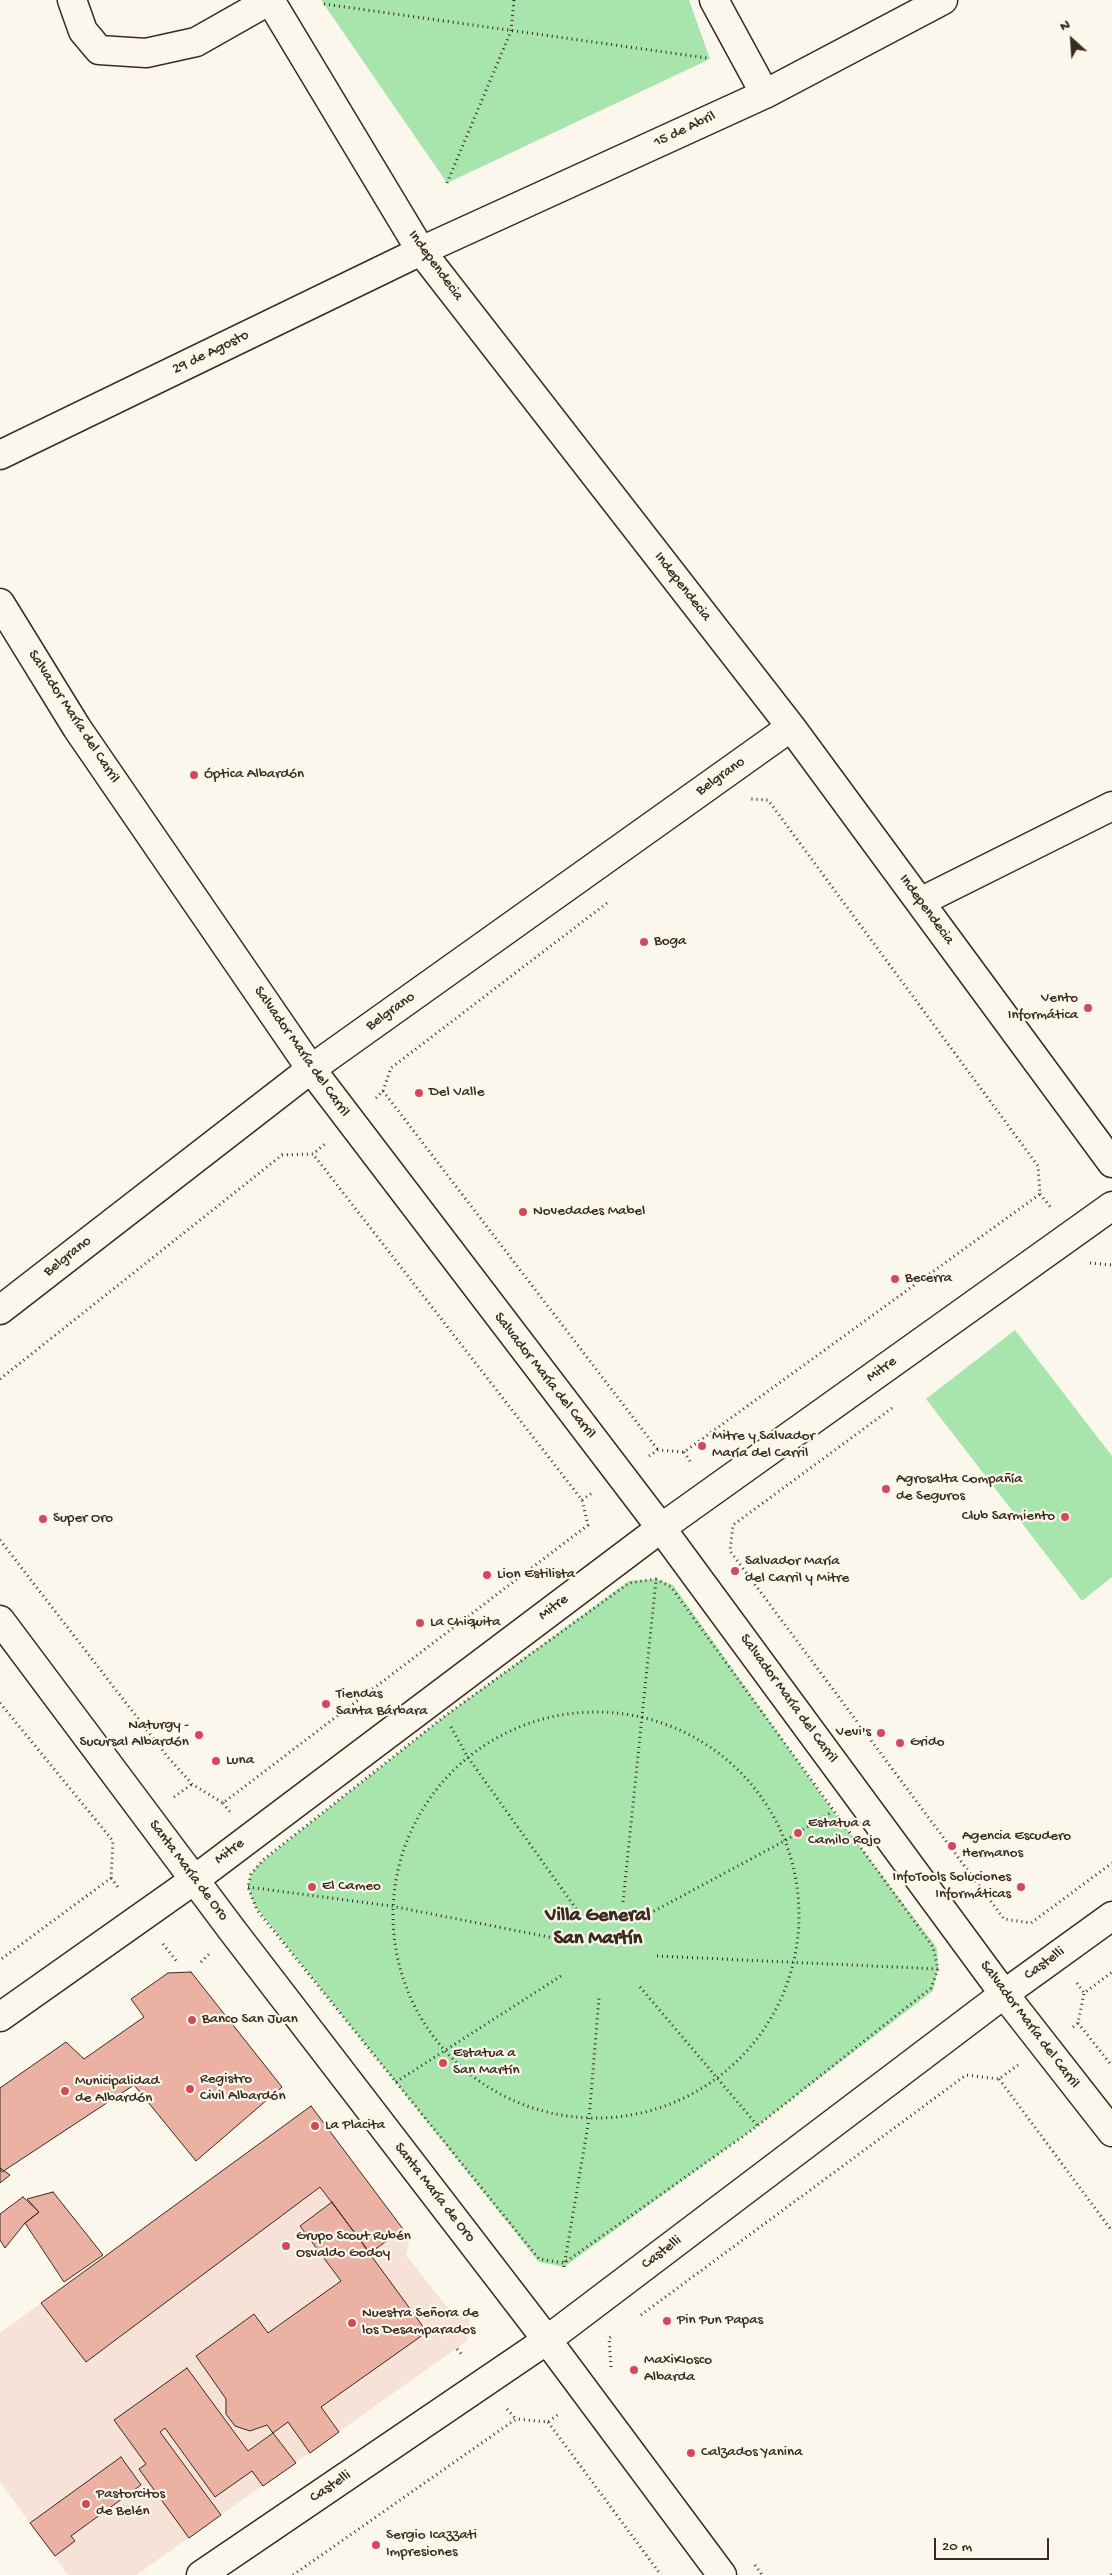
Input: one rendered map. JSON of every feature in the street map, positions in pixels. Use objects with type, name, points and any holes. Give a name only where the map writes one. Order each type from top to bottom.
[{"type":"street","points":[[72,0],[84,31],[99,50],[146,53],[196,42],[270,0]]},
{"type":"street","name":"Independecia","points":[[270,0],[421,251],[791,727],[1112,1163]]},
{"type":"street","points":[[714,0],[765,94]]},
{"type":"street","name":"15 de Abril","points":[[421,251],[765,94],[943,0]]},
{"type":"street","name":"29 de Agosto","points":[[0,455],[421,251]]},
{"type":"street","name":"Salvador María del Carril","points":[[0,603],[77,728],[311,1069],[661,1528],[1004,1994],[1112,2132]]},
{"type":"street","name":"Belgrano","points":[[0,1310],[311,1069],[791,727]]},
{"type":"street","points":[[920,902],[1112,806]]},
{"type":"street","name":"Mitre","points":[[0,2017],[194,1880],[661,1528],[1112,1206]]},
{"type":"street","name":"Santa María de Oro","points":[[0,1620],[194,1880],[547,2340],[722,2575]]},
{"type":"street","name":"Castelli","points":[[201,2575],[547,2340],[1004,1994],[1112,1916]]},
{"type":"path","points":[[447,183],[511,31],[514,0]]},
{"type":"path","points":[[324,4],[710,59]]},
{"type":"path","points":[[610,900],[391,1068],[383,1092],[658,1450],[684,1452],[1040,1194],[1038,1166],[768,800],[744,799]]},
{"type":"path","points":[[0,1379],[282,1155],[312,1154],[582,1500],[588,1525],[223,1803],[192,1784],[167,1756],[0,1540]]},
{"type":"path","points":[[1082,1269],[1090,1263],[1112,1265]]},
{"type":"path","points":[[899,1403],[732,1525],[730,1550],[1004,1920],[1031,1923],[1112,1863]]},
{"type":"path","points":[[623,1902],[656,1579]]},
{"type":"path","points":[[656,1579],[672,1587],[933,1947],[938,1969],[931,1988],[757,2125],[564,2265],[539,2259],[257,1910],[248,1887],[251,1874],[263,1860],[445,1716],[629,1583],[656,1579]]},
{"type":"path","points":[[0,1702],[113,1841],[111,1878],[0,1960]]},
{"type":"path","points":[[580,1711],[641,1715],[703,1740],[753,1783],[786,1840],[800,1900],[795,1961],[779,2006],[774,2014],[752,2045],[718,2078],[656,2110],[589,2119],[535,2110],[486,2088],[444,2053],[414,2009],[396,1959],[391,1906],[402,1850],[428,1798],[467,1756],[520,1726],[580,1711]]},
{"type":"path","points":[[445,1716],[467,1756],[577,1910]]},
{"type":"path","points":[[645,1916],[786,1840],[833,1811]]},
{"type":"path","points":[[248,1887],[391,1906],[559,1939]]},
{"type":"path","points":[[657,1956],[938,1969]]},
{"type":"path","points":[[1112,1972],[1084,1993],[1078,2023],[1112,2066]]},
{"type":"path","points":[[396,2082],[444,2053],[564,1974]]},
{"type":"path","points":[[640,1987],[757,2125]]},
{"type":"path","points":[[564,2265],[589,2119],[599,1998]]},
{"type":"path","points":[[633,2321],[966,2075],[999,2079],[1112,2231]]},
{"type":"path","points":[[611,2371],[609,2338],[617,2332]]},
{"type":"path","points":[[293,2575],[516,2419],[548,2422],[661,2575]]},
{"type":"shaded area","points":[[311,2106],[410,2238],[406,2255],[450,2311],[464,2311],[470,2320],[467,2341],[136,2575],[68,2575],[0,2482],[0,2333]]},
{"type":"green space","points":[[321,0],[689,0],[710,59],[447,183]]},
{"type":"green space","name":"Club Sarmiento","points":[[1015,1330],[1112,1456],[1112,1577],[1082,1601],[926,1399]]},
{"type":"green space","points":[[656,1579],[673,1585],[833,1811],[937,1948],[938,1969],[933,1991],[752,2130],[564,2267],[539,2262],[255,1906],[248,1887],[251,1874],[259,1864],[445,1716],[629,1581]]},
{"type":"building","points":[[191,1972],[282,2087],[196,2161],[134,2085],[2,2172],[0,2168],[0,2088],[66,2042],[84,2059],[144,2017],[131,1999],[168,1973]]},
{"type":"building","points":[[311,2106],[403,2229],[370,2253],[320,2187],[86,2362],[41,2303]]},
{"type":"building","points":[[0,2168],[10,2175],[0,2183]]},
{"type":"building","points":[[53,2192],[103,2255],[64,2282],[25,2223],[39,2212],[27,2199]]},
{"type":"building","points":[[23,2197],[39,2212],[25,2223],[5,2248],[0,2240],[0,2214]]},
{"type":"building","name":"Nuestra Señora de los Desamparados","points":[[332,2202],[427,2332],[321,2407],[339,2432],[310,2453],[288,2422],[273,2433],[267,2425],[250,2431],[235,2426],[226,2414],[226,2399],[196,2356],[254,2314],[268,2333],[341,2281],[300,2226]]},
{"type":"building","points":[[187,2368],[248,2451],[273,2433],[296,2463],[263,2486],[252,2471],[215,2497],[165,2428],[160,2432],[221,2515],[189,2538],[139,2469],[146,2464],[114,2420]]},
{"type":"building","name":"Pastorcitos de Belén","points":[[121,2457],[141,2485],[71,2536],[75,2541],[55,2556],[30,2523]]},
{"type":"place","name":"Óptica Albardón","points":[[194,775]]},
{"type":"place","name":"Boga","points":[[644,942]]},
{"type":"place","name":"Vento Informática","points":[[1088,1008]]},
{"type":"place","name":"Del Valle","points":[[419,1093]]},
{"type":"place","name":"Novedades Mabel","points":[[523,1212]]},
{"type":"place","name":"Becerra","points":[[895,1279]]},
{"type":"place","name":"Mitre y Salvador María del Carril","points":[[702,1446]]},
{"type":"place","name":"Agrosalta Compañía de Seguros","points":[[886,1489]]},
{"type":"place","name":"Club Sarmiento","points":[[1065,1517]]},
{"type":"place","name":"Super Oro","points":[[43,1519]]},
{"type":"place","name":"Salvador María del Carril y Mitre","points":[[735,1571]]},
{"type":"place","name":"Lion Estilista","points":[[487,1575]]},
{"type":"place","name":"La Chiquita","points":[[420,1623]]},
{"type":"place","name":"Tiendas Santa Bárbara","points":[[326,1704]]},
{"type":"place","name":"Vevi's","points":[[881,1733]]},
{"type":"place","name":"Naturgy - Sucursal Albardón","points":[[199,1735]]},
{"type":"place","name":"Grido","points":[[900,1743]]},
{"type":"place","name":"Luna","points":[[216,1761]]},
{"type":"place","name":"Estatua a Camilo Rojo","points":[[798,1833]]},
{"type":"place","name":"Agencia Escudero Hermanos","points":[[952,1846]]},
{"type":"place","name":"El Cameo","points":[[312,1887]]},
{"type":"place","name":"InfoTools Soluciones Informáticas","points":[[1021,1887]]},
{"type":"place","name":"Banco San Juan","points":[[192,2020]]},
{"type":"place","name":"Estatua a San Martín","points":[[443,2063]]},
{"type":"place","name":"Registro Civil Albardón","points":[[190,2089]]},
{"type":"place","name":"Municipalidad de Albardón","points":[[65,2091]]},
{"type":"place","name":"La Placita","points":[[315,2126]]},
{"type":"place","name":"Grupo Scout Rubén Osvaldo Godoy","points":[[286,2246]]},
{"type":"place","name":"Pin Pun Papas","points":[[667,2321]]},
{"type":"place","name":"Nuestra Señora de los Desamparados","points":[[352,2323]]},
{"type":"place","name":"MaxiKIosco Albarda","points":[[634,2370]]},
{"type":"place","name":"Calzados Yanina","points":[[691,2453]]},
{"type":"place","name":"Pastorcitos de Belén","points":[[86,2504]]},
{"type":"place","name":"Sergio Icazzati Impresiones","points":[[376,2545]]},
{"type":"district","name":"Villa General San Martín","points":[[598,1928]]}]
